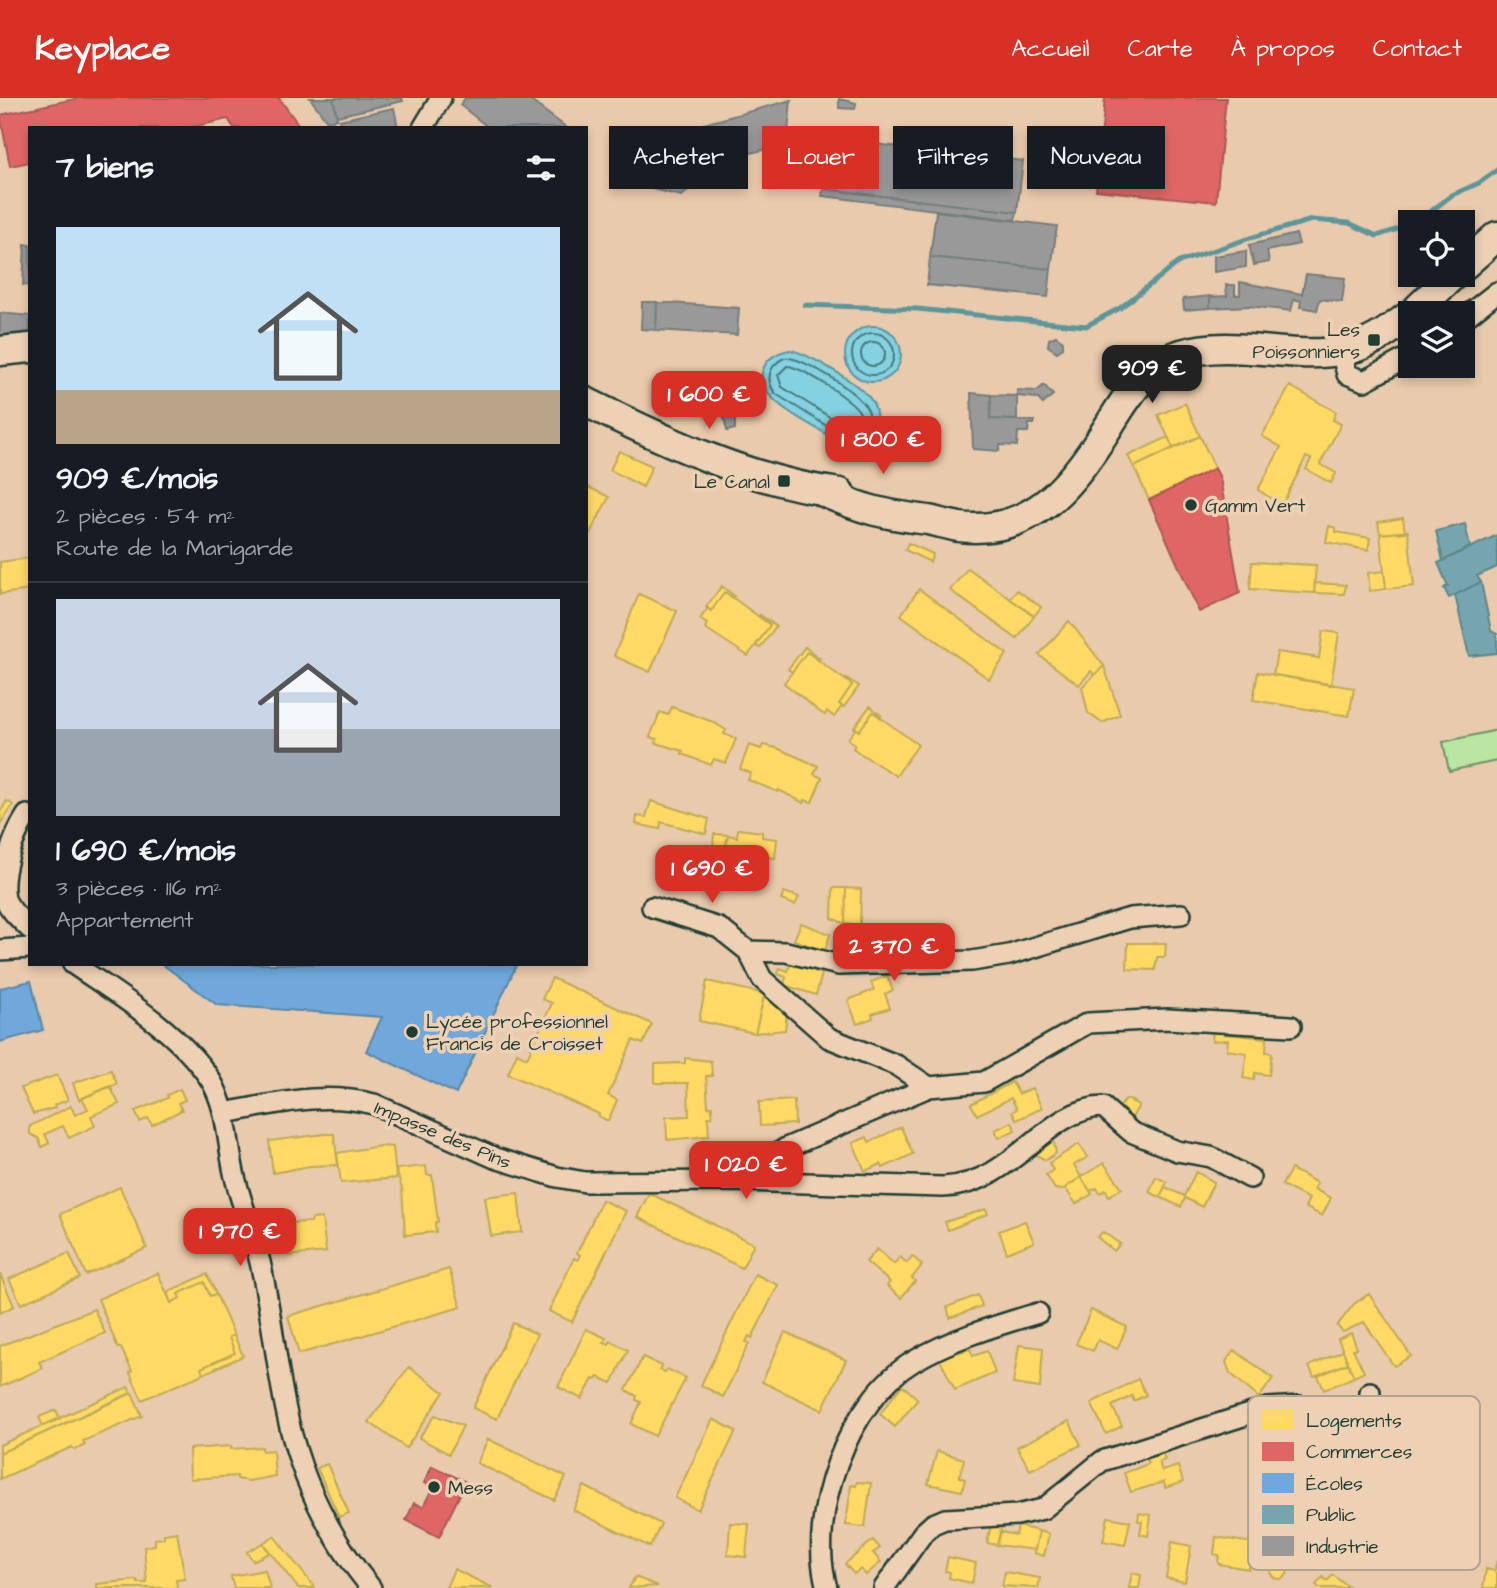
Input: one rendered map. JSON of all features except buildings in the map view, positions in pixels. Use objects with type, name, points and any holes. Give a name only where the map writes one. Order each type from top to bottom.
[{"type":"main road","points":[[1475,255],[1497,236]]},
{"type":"main road","points":[[1426,301],[1440,287]]},
{"type":"main road","points":[[588,403],[698,453],[821,491],[889,502],[929,520],[980,527],[1012,522],[1040,508],[1071,482],[1144,376],[1161,362],[1206,348],[1315,354],[1341,351],[1374,340],[1398,324]]},
{"type":"main road","points":[[0,351],[28,348]]},
{"type":"street","points":[[424,126],[441,98]]},
{"type":"street","points":[[1475,309],[1497,292]]},
{"type":"street","points":[[1341,351],[1347,374],[1364,382],[1398,363]]},
{"type":"street","points":[[27,815],[11,844],[2,886],[8,905],[28,927]]},
{"type":"street","points":[[652,907],[719,929],[747,951],[762,979],[829,1038],[896,1065],[929,1087]]},
{"type":"street","points":[[747,951],[786,952],[839,965],[972,961],[1009,955],[1130,918],[1181,915]]},
{"type":"street","points":[[0,950],[28,948]]},
{"type":"street","points":[[76,966],[156,1024],[183,1048],[210,1079],[224,1113],[235,1179],[260,1261],[286,1410],[299,1458],[314,1499],[346,1555],[371,1588]]},
{"type":"street","points":[[738,1181],[786,1148],[929,1087],[984,1082],[1088,1023],[1167,1018],[1291,1026]]},
{"type":"street","name":"Impasse des Pins","points":[[224,1113],[304,1098],[353,1099],[374,1104],[455,1143],[557,1177],[585,1182],[738,1181],[965,1186],[983,1179],[1017,1157],[1073,1113],[1103,1107],[1131,1132],[1177,1152],[1211,1157],[1250,1178]]},
{"type":"street","points":[[827,1588],[821,1551],[830,1480],[839,1455],[878,1393],[912,1362],[965,1335],[1038,1313]]},
{"type":"street","points":[[884,1588],[923,1533],[945,1519],[1017,1515],[1043,1509],[1102,1461],[1248,1414]]},
{"type":"green space","points":[[1497,730],[1497,761],[1449,771],[1443,742]]},
{"type":"water","points":[[867,326],[879,326],[893,334],[901,348],[899,365],[893,374],[879,382],[867,382],[850,370],[845,360],[845,348],[857,331]]},
{"type":"water","points":[[790,350],[836,372],[869,398],[874,405],[876,416],[871,432],[855,440],[837,439],[795,416],[773,398],[765,388],[762,378],[764,367],[775,355]]},
{"type":"waterway","points":[[1433,210],[1452,195],[1479,183],[1497,170]]},
{"type":"waterway","points":[[805,305],[917,309],[1086,326],[1120,308],[1179,262],[1250,238],[1312,220],[1349,223],[1377,236],[1398,229]]},
{"type":"place","name":"Les Poissonniers","points":[[1374,340]]},
{"type":"place","name":"Le Canal","points":[[784,481]]},
{"type":"place","name":"Gamm Vert","points":[[1191,505]]},
{"type":"place","name":"Lycée professionnel Francis de Croisset","points":[[412,1032]]},
{"type":"place","name":"Mess","points":[[434,1487]]}]
